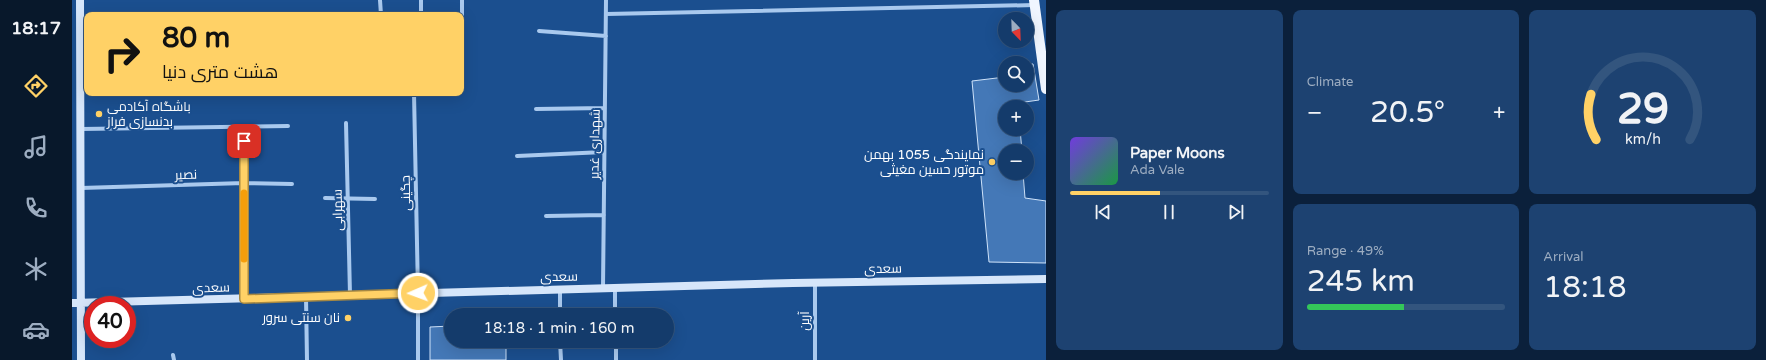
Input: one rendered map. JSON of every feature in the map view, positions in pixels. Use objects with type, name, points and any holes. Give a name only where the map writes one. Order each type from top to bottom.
[{"type":"main road","points":[[1034,3],[1046,89]]},
{"type":"street","points":[[80,0],[82,360]]},
{"type":"street","points":[[380,0],[381,12]]},
{"type":"street","points":[[421,0],[421,12]]},
{"type":"street","points":[[462,0],[462,12]]},
{"type":"street","name":"شهداری غدیر","points":[[603,288],[606,0]]},
{"type":"street","points":[[606,14],[1034,3]]},
{"type":"street","points":[[539,31],[606,36]]},
{"type":"street","name":"چگینی","points":[[414,96],[418,360]]},
{"type":"street","points":[[536,109],[605,108]]},
{"type":"street","name":"سهرابی","points":[[346,124],[350,296]]},
{"type":"street","points":[[81,129],[288,126]]},
{"type":"street","points":[[244,127],[244,299]]},
{"type":"street","points":[[517,156],[604,152]]},
{"type":"street","name":"نصیر","points":[[81,188],[244,183],[292,184]]},
{"type":"street","points":[[324,198],[375,199]]},
{"type":"street","points":[[546,216],[604,215]]},
{"type":"street","name":"سعدی","points":[[72,303],[815,282],[1046,279]]},
{"type":"street","name":"آرین","points":[[815,282],[815,360]]},
{"type":"street","points":[[615,288],[616,308]]},
{"type":"street","points":[[560,289],[560,308]]},
{"type":"street","points":[[306,297],[307,360]]},
{"type":"street","points":[[560,348],[561,360]]},
{"type":"street","points":[[616,348],[616,360]]},
{"type":"street","points":[[174,355],[174,360]]},
{"type":"building","name":"نمایندگی 1055 بهمن موتور حسین مغیثی","points":[[1034,70],[1039,100],[998,100],[998,136],[1021,136],[1021,144],[998,144],[998,180],[1024,180],[1025,198],[1046,201],[1046,263],[989,262],[972,81],[998,78],[998,92],[1034,92]]},
{"type":"building","points":[[444,326],[444,348],[506,348],[506,360],[430,360],[430,327]]},
{"type":"slow traffic","points":[[244,193],[244,259]]},
{"type":"place","name":"باشگاه آکادمی بدنسازی فراز","points":[[99,114]]},
{"type":"place","name":"نمایندگی 1055 بهمن موتور حسین مغیثی","points":[[992,162]]},
{"type":"place","name":"نان سنتی سرور","points":[[348,318]]},
{"type":"route","points":[[244,141],[244,299],[418,293]]}]
